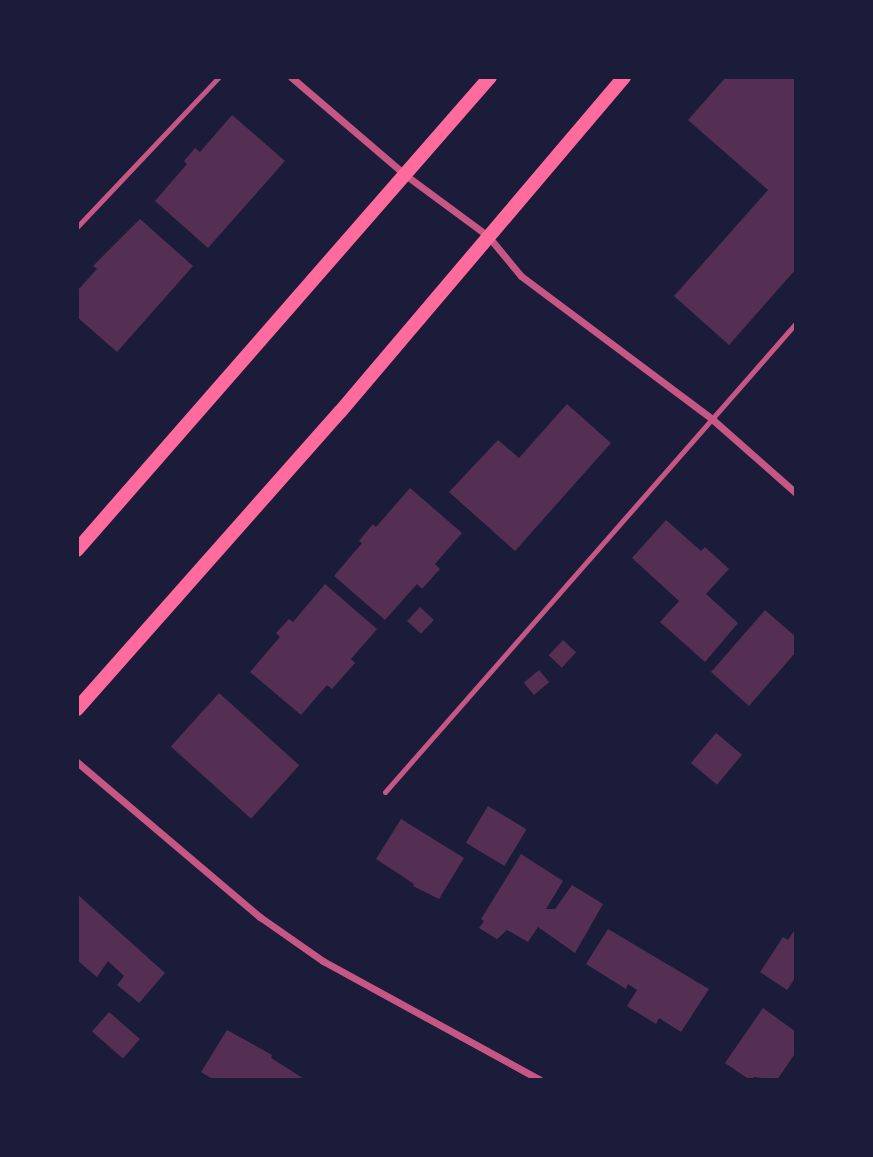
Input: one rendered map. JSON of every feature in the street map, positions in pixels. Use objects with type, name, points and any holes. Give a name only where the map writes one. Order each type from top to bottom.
[{"type":"main road","points":[[77,709],[340,412],[624,77]]},
{"type":"main road","points":[[77,550],[484,79]]},
{"type":"street","points":[[291,77],[404,174],[488,236],[520,276],[712,419],[796,493]]},
{"type":"street","points":[[77,762],[260,917],[323,961],[540,1080]]},
{"type":"lane","points":[[77,227],[219,77]]},
{"type":"lane","points":[[385,792],[796,323]]},
{"type":"building","points":[[726,77],[796,77],[796,269],[729,345],[674,296],[768,190],[688,120]]},
{"type":"building","points":[[232,115],[285,161],[208,248],[155,201],[187,164],[184,161],[195,148],[200,152]]},
{"type":"building","points":[[140,219],[193,266],[117,352],[77,317],[77,291],[97,269],[93,266]]},
{"type":"building","points":[[567,404],[611,443],[515,551],[449,492],[498,440],[519,458]]},
{"type":"building","points":[[410,488],[462,533],[435,564],[440,569],[422,589],[417,584],[385,620],[334,576],[362,543],[359,541],[373,524],[376,527]]},
{"type":"building","points":[[666,520],[701,551],[705,547],[729,569],[706,594],[738,623],[705,662],[660,622],[679,601],[632,558]]},
{"type":"building","points":[[325,584],[377,629],[351,659],[355,663],[332,689],[327,685],[301,715],[250,672],[280,637],[276,633],[289,619],[293,622]]},
{"type":"building","points":[[420,607],[434,620],[421,634],[407,621]]},
{"type":"building","points":[[765,610],[796,637],[796,652],[749,706],[711,672]]},
{"type":"building","points":[[563,640],[576,652],[562,668],[549,655]]},
{"type":"building","points":[[539,670],[549,682],[534,695],[524,683]]},
{"type":"building","points":[[219,693],[299,765],[251,819],[171,747]]},
{"type":"building","points":[[716,733],[742,755],[717,785],[691,763]]},
{"type":"building","points":[[488,806],[527,829],[504,866],[466,843]]},
{"type":"building","points":[[401,819],[464,858],[439,899],[413,886],[414,884],[376,859]]},
{"type":"building","points":[[521,854],[563,881],[546,909],[555,909],[572,885],[603,904],[575,953],[538,927],[528,942],[507,930],[497,939],[479,928],[484,921],[481,919]]},
{"type":"building","points":[[77,894],[165,973],[139,1003],[117,985],[124,976],[108,961],[97,977],[77,960]]},
{"type":"building","points":[[796,928],[796,977],[787,990],[760,972],[783,937],[788,940]]},
{"type":"building","points":[[608,929],[709,989],[681,1032],[659,1018],[656,1024],[627,1006],[637,990],[628,984],[626,989],[586,964]]},
{"type":"building","points":[[763,1008],[796,1032],[796,1052],[777,1080],[754,1077],[750,1080],[725,1063]]},
{"type":"building","points":[[109,1012],[140,1039],[123,1059],[92,1032]]},
{"type":"building","points":[[227,1030],[272,1055],[271,1058],[306,1080],[214,1080],[201,1072]]}]
